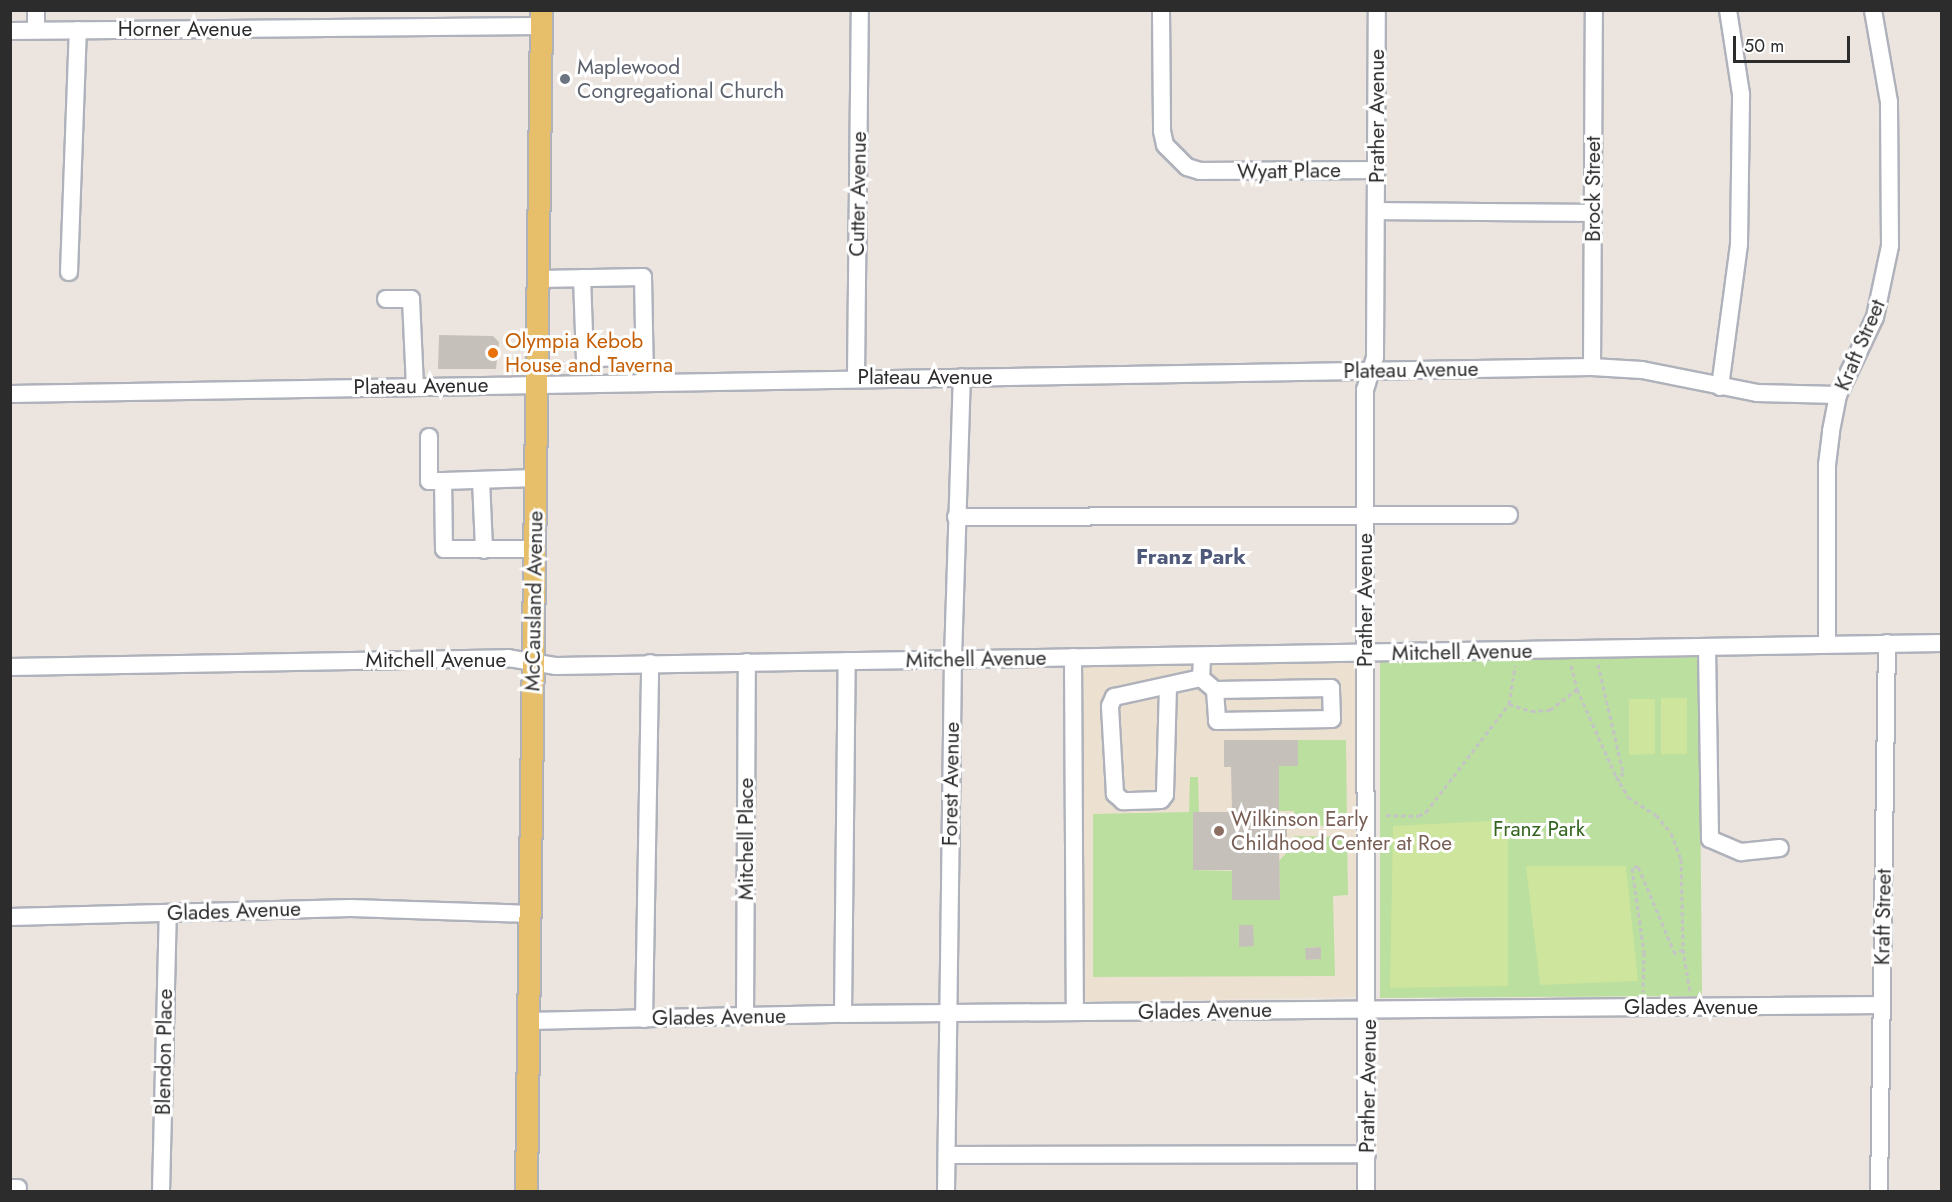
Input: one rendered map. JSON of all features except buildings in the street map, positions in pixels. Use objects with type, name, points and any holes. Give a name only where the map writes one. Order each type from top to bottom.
[{"type":"main road","name":"McCausland Avenue","points":[[526,1191],[541,18]]},
{"type":"street","points":[[36,10],[36,30]]},
{"type":"street","name":"Cutter Avenue","points":[[856,377],[860,10]]},
{"type":"street","name":"Wyatt Place","points":[[1161,10],[1162,131],[1174,157],[1200,171],[1377,170]]},
{"type":"street","name":"Prather Avenue","points":[[1366,1191],[1369,1009],[1365,390],[1375,357],[1377,10]]},
{"type":"street","name":"Brock Street","points":[[1592,367],[1594,10]]},
{"type":"street","points":[[1720,387],[1739,232],[1741,94],[1728,10]]},
{"type":"street","name":"Kraft Street","points":[[1827,644],[1827,465],[1838,395],[1875,317],[1890,246],[1889,102],[1873,10]]},
{"type":"street","name":"Horner Avenue","points":[[10,31],[541,18]]},
{"type":"street","points":[[69,272],[78,30]]},
{"type":"street","points":[[1377,211],[1593,213]]},
{"type":"street","points":[[539,279],[643,277],[645,381]]},
{"type":"street","points":[[582,278],[585,358],[644,357]]},
{"type":"street","points":[[386,299],[411,299],[415,386]]},
{"type":"street","name":"Plateau Avenue","points":[[10,394],[856,377],[1592,367],[1642,370],[1720,387],[1838,395]]},
{"type":"street","name":"Forest Avenue","points":[[946,1191],[953,660],[962,377]]},
{"type":"street","points":[[429,437],[429,481],[536,478]]},
{"type":"street","points":[[481,480],[484,550]]},
{"type":"street","points":[[443,481],[444,549],[535,549]]},
{"type":"street","points":[[956,517],[1364,513],[1509,515]]},
{"type":"street","name":"Kraft Street","points":[[1879,1191],[1887,643]]},
{"type":"street","name":"Mitchell Avenue","points":[[10,667],[508,658],[556,666],[1941,643]]},
{"type":"street","points":[[1707,647],[1710,840],[1741,852],[1780,848]]},
{"type":"street","points":[[1201,678],[1202,656]]},
{"type":"street","points":[[1072,657],[1075,1012]]},
{"type":"street","points":[[843,1014],[847,661]]},
{"type":"street","name":"Mitchell Place","points":[[745,1016],[747,662]]},
{"type":"street","points":[[644,1019],[650,663]]},
{"type":"street","points":[[1168,686],[1165,795],[1161,801],[1123,801],[1114,794],[1110,706],[1114,697],[1201,678]]},
{"type":"street","points":[[1201,678],[1215,690],[1331,688],[1332,718],[1216,721],[1215,690]]},
{"type":"street","name":"Glades Avenue","points":[[10,916],[351,908],[530,914]]},
{"type":"street","name":"Blendon Place","points":[[161,1191],[168,913]]},
{"type":"street","name":"Glades Avenue","points":[[528,1021],[843,1014],[1882,1005]]},
{"type":"street","points":[[947,1155],[1367,1154]]},
{"type":"path","points":[[1597,661],[1623,772],[1618,781]]},
{"type":"path","points":[[1570,662],[1577,689],[1618,781],[1628,797],[1656,815],[1671,833],[1681,859],[1683,950],[1690,993]]},
{"type":"path","points":[[1386,815],[1418,816],[1426,812],[1509,704],[1515,663]]},
{"type":"path","points":[[1509,704],[1531,711],[1550,710],[1577,689]]},
{"type":"path","points":[[1643,993],[1644,952],[1632,868],[1638,866],[1675,954],[1683,950]]},
{"type":"shaded area","name":"Wilkinson Early Childhood Center at Roe","points":[[1353,662],[1357,668],[1359,997],[1080,1002],[1080,666]]},
{"type":"green space","name":"Franz Park","points":[[1699,657],[1702,996],[1380,998],[1380,661]]},
{"type":"green space","points":[[1661,698],[1687,698],[1687,754],[1661,754]]},
{"type":"green space","points":[[1629,699],[1655,699],[1655,754],[1629,755]]},
{"type":"green space","points":[[1298,740],[1346,740],[1347,824],[1294,828],[1294,811],[1279,811],[1279,766],[1298,766]]},
{"type":"green space","points":[[1190,777],[1198,777],[1199,812],[1193,812],[1193,870],[1232,871],[1233,900],[1280,900],[1279,861],[1288,851],[1295,850],[1294,836],[1347,837],[1348,895],[1333,896],[1335,976],[1093,977],[1093,814],[1189,812]],"holes":[[[1239,925],[1253,925],[1253,946],[1239,946]],[[1321,947],[1321,959],[1306,960],[1306,948]]]},
{"type":"green space","points":[[1508,820],[1508,986],[1390,988],[1393,826]]},
{"type":"green space","points":[[1526,866],[1626,866],[1638,981],[1540,985]]},
{"type":"place","name":"Maplewood Congregational Church","points":[[565,79]]},
{"type":"place","name":"Olympia Kebob House and Taverna","points":[[493,353]]},
{"type":"place","name":"Wilkinson Early Childhood Center at Roe","points":[[1219,831]]},
{"type":"district","name":"Franz Park","points":[[1191,557]]}]
